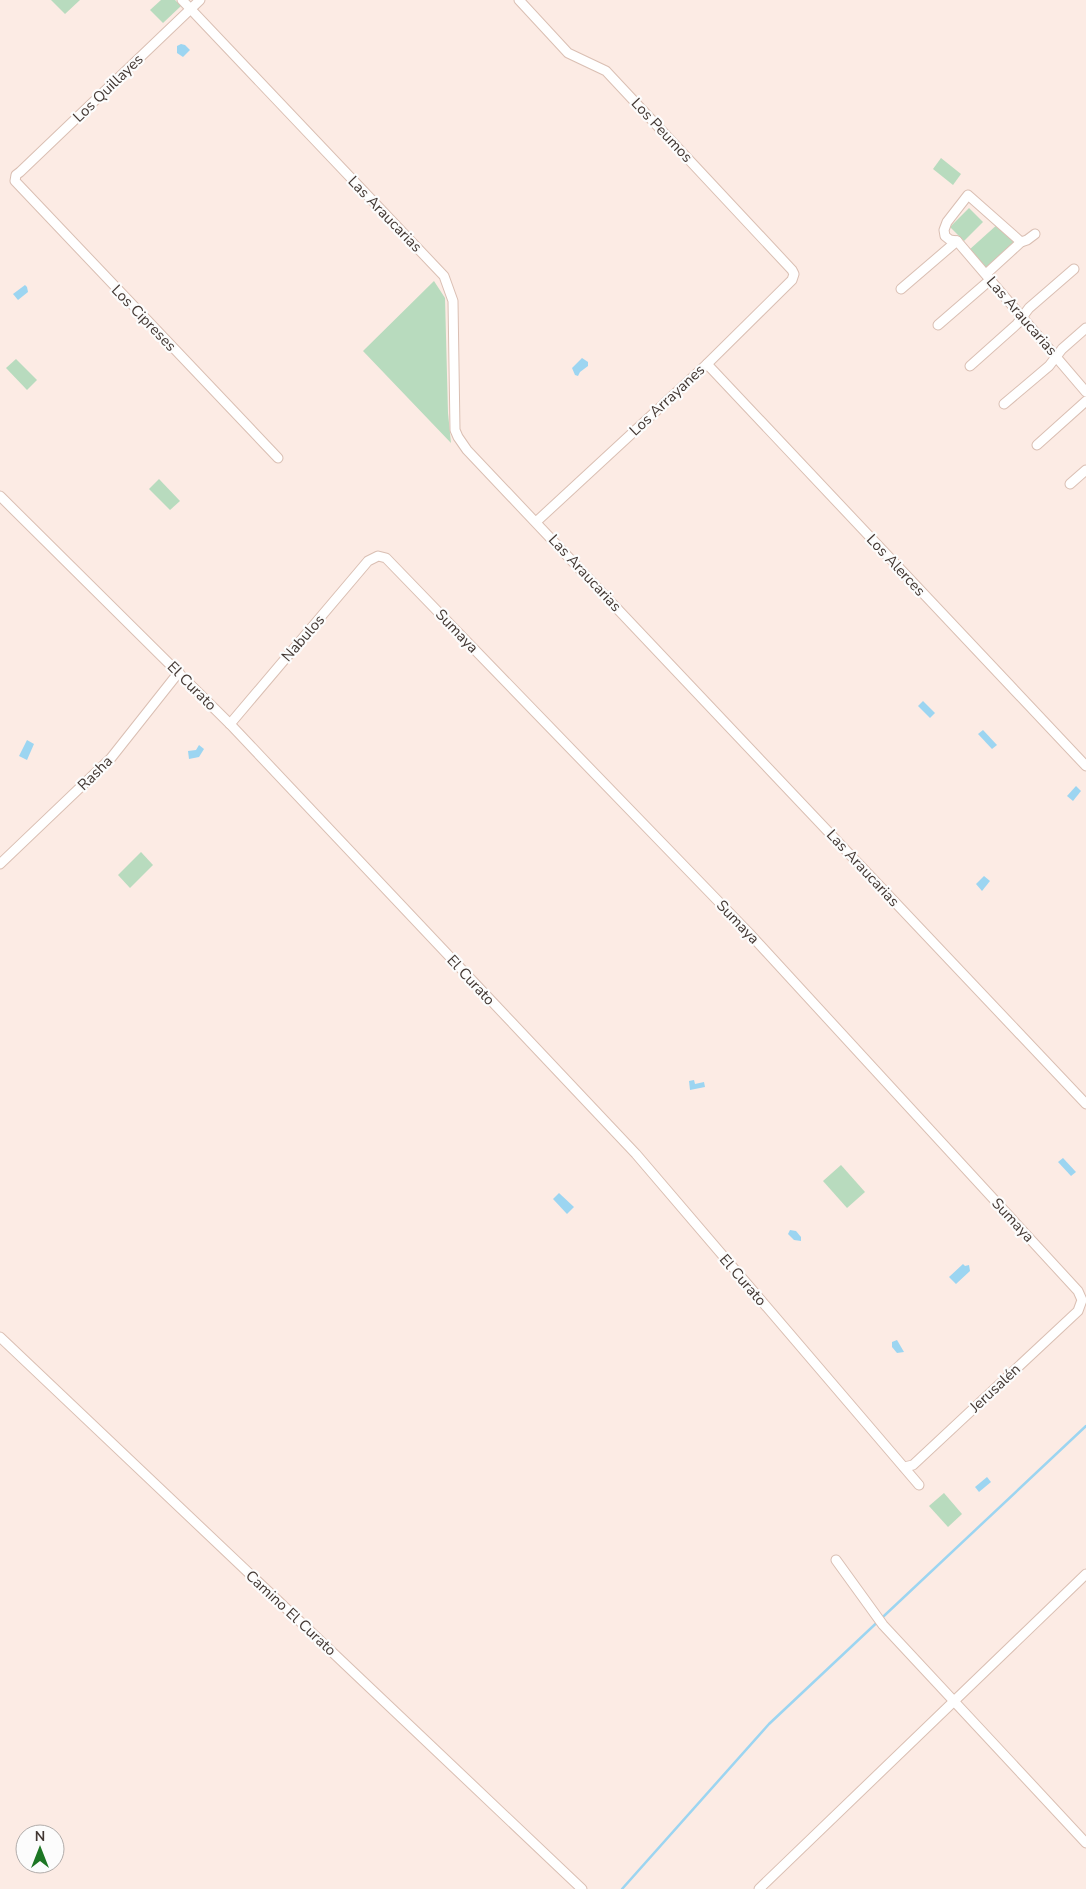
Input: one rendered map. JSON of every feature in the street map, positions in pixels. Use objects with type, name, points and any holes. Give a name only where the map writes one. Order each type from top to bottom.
[{"type":"street","name":"Las Araucarias","points":[[182,0],[444,276],[453,301],[455,422],[458,437],[467,450],[1086,1104]]},
{"type":"street","name":"Los Quillayes","points":[[16,176],[200,0]]},
{"type":"street","name":"Los Peumos","points":[[518,0],[568,53],[606,71],[794,274]]},
{"type":"street","name":"Los Cipreses","points":[[16,176],[16,184],[278,458]]},
{"type":"street","name":"Las Araucarias","points":[[1021,242],[968,195],[945,226],[945,236],[950,240],[957,241],[1086,392]]},
{"type":"street","points":[[938,325],[1021,242],[1034,234]]},
{"type":"street","points":[[901,289],[957,241]]},
{"type":"street","points":[[970,366],[1017,324],[1029,308],[1074,269]]},
{"type":"street","name":"Los Arrayanes","points":[[536,522],[706,364],[792,280],[794,274]]},
{"type":"street","points":[[1004,404],[1049,366],[1062,349],[1086,328]]},
{"type":"street","name":"Los Alerces","points":[[706,364],[1086,766]]},
{"type":"street","points":[[1037,445],[1086,401]]},
{"type":"street","points":[[1070,484],[1086,470]]},
{"type":"street","name":"El Curato","points":[[0,496],[230,724],[636,1154],[919,1485]]},
{"type":"street","name":"Nabulos","points":[[230,724],[368,561],[378,556]]},
{"type":"street","name":"Sumaya","points":[[378,556],[389,560],[748,933],[1078,1291],[1082,1297],[1082,1303]]},
{"type":"street","name":"Rasha","points":[[0,864],[111,758],[179,672]]},
{"type":"street","name":"Jerusalén","points":[[904,1467],[914,1465],[1078,1311],[1082,1303]]},
{"type":"street","name":"Camino El Curato","points":[[0,1337],[582,1889]]},
{"type":"street","points":[[836,1560],[883,1625],[1086,1843]]},
{"type":"street","points":[[759,1889],[1086,1574]]},
{"type":"green space","points":[[51,0],[80,0],[65,14]]},
{"type":"green space","points":[[161,0],[175,0],[181,6],[163,23],[150,10]]},
{"type":"green space","points":[[941,158],[961,174],[953,185],[933,169]]},
{"type":"green space","points":[[969,208],[983,222],[964,241],[950,227]]},
{"type":"green space","points":[[999,223],[1016,242],[986,269],[969,250]]},
{"type":"green space","points":[[434,281],[445,298],[448,413],[451,443],[363,351]]},
{"type":"green space","points":[[16,359],[37,380],[27,390],[6,368]]},
{"type":"green space","points":[[159,479],[180,501],[170,510],[149,489]]},
{"type":"green space","points":[[141,852],[153,865],[130,888],[118,875]]},
{"type":"green space","points":[[841,1165],[865,1192],[847,1208],[823,1181]]},
{"type":"green space","points":[[944,1493],[962,1514],[948,1527],[929,1506]]},
{"type":"water","points":[[181,44],[190,50],[183,57],[177,53],[177,46]]},
{"type":"water","points":[[25,285],[28,292],[18,300],[13,294]]},
{"type":"water","points":[[582,358],[588,362],[588,366],[578,376],[575,375],[572,368]]},
{"type":"water","points":[[923,701],[935,713],[930,718],[918,706]]},
{"type":"water","points":[[983,730],[997,745],[992,749],[978,734]]},
{"type":"water","points":[[27,740],[34,744],[27,760],[19,756]]},
{"type":"water","points":[[199,745],[204,749],[199,757],[189,759],[188,751],[196,750]]},
{"type":"water","points":[[1076,786],[1081,791],[1073,801],[1067,796]]},
{"type":"water","points":[[984,876],[990,881],[982,891],[976,884]]},
{"type":"water","points":[[694,1080],[695,1084],[704,1082],[705,1087],[690,1090],[689,1081]]},
{"type":"water","points":[[1063,1158],[1076,1172],[1071,1176],[1058,1162]]},
{"type":"water","points":[[559,1193],[574,1207],[567,1214],[553,1199]]},
{"type":"water","points":[[790,1230],[796,1231],[801,1237],[801,1241],[794,1240],[788,1234]]},
{"type":"water","points":[[963,1264],[965,1266],[969,1265],[970,1271],[956,1284],[949,1277]]},
{"type":"water","points":[[897,1340],[904,1352],[897,1353],[892,1347],[892,1342]]},
{"type":"water","points":[[987,1477],[991,1482],[979,1492],[975,1487]]},
{"type":"waterway","points":[[622,1889],[769,1724],[1086,1426]]}]
